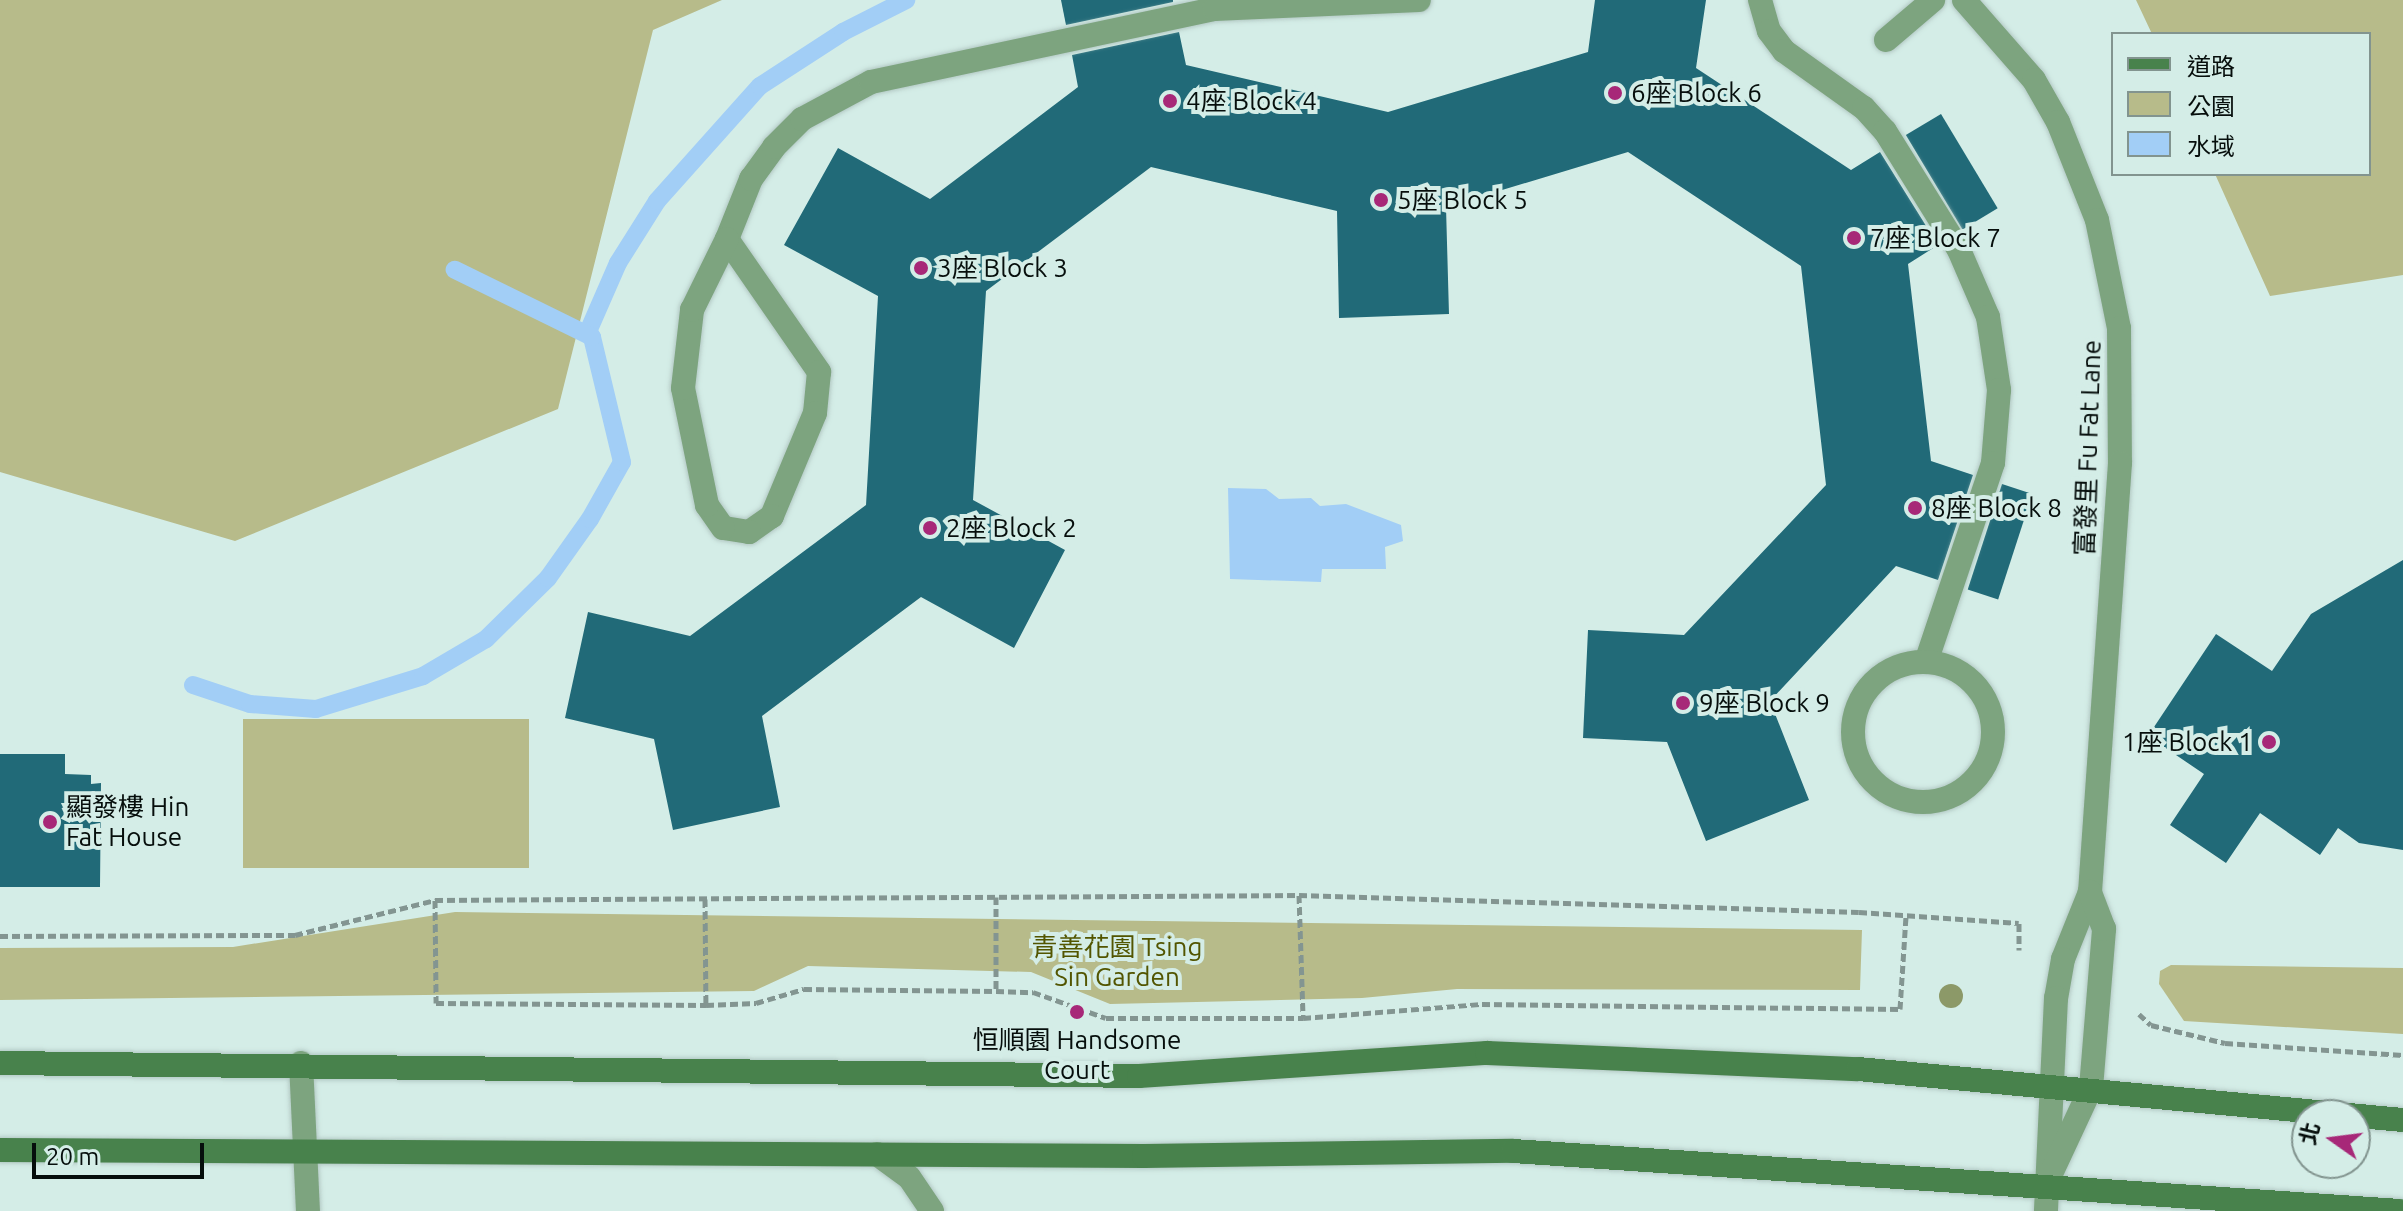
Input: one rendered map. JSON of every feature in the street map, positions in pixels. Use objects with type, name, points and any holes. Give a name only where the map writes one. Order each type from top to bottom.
[{"type":"main road","points":[[0,1063],[301,1063],[1139,1076],[1487,1053],[1858,1069],[2091,1088],[2403,1120]]},
{"type":"main road","points":[[0,1150],[877,1154],[1513,1151],[2046,1199],[2399,1211]]},
{"type":"street","points":[[727,239],[819,372],[815,413],[772,516],[749,532],[723,528],[707,505],[683,388],[692,310],[727,239],[751,179],[774,147],[813,112],[871,82],[1215,9],[1419,0]]},
{"type":"street","points":[[1760,0],[1769,31],[1784,51],[1864,108],[1885,131],[1959,250],[1988,317],[1999,390],[1993,463],[1926,662]]},
{"type":"street","points":[[1886,40],[1933,0]]},
{"type":"street","name":"富發里 Fu Fat Lane","points":[[1964,0],[2034,80],[2058,122],[2097,220],[2119,328],[2120,463],[2090,892],[2063,959],[2048,1084],[2046,1199]]},
{"type":"street","points":[[1926,662],[1967,677],[1991,713],[1993,734],[1984,766],[1963,790],[1922,803],[1880,788],[1856,752],[1853,730],[1858,709],[1884,674],[1926,662]]},
{"type":"street","name":"富發里 Fu Fat Lane","points":[[2046,1199],[2091,1088],[2104,929],[2090,892]]},
{"type":"street","points":[[301,1063],[308,1211]]},
{"type":"street","points":[[877,1154],[909,1177],[932,1211]]},
{"type":"path","points":[[1299,895],[1303,1018]]},
{"type":"path","points":[[0,936],[295,935],[435,900],[1299,895],[1906,916],[2019,923],[2019,954],[2029,942]]},
{"type":"path","points":[[996,897],[996,991]]},
{"type":"path","points":[[705,899],[706,1005]]},
{"type":"path","points":[[435,900],[436,1003],[706,1005],[756,1003],[804,989],[996,991],[1033,992],[1106,1018],[1303,1018],[1482,1004],[1900,1009],[1906,916]]},
{"type":"path","points":[[2135,1010],[2151,1025],[2225,1043],[2403,1055]]},
{"type":"green space","points":[[0,0],[722,0],[653,30],[558,409],[235,541],[0,472]]},
{"type":"green space","points":[[2136,0],[2403,0],[2403,275],[2270,296],[2216,176],[2371,176],[2371,32],[2151,32]]},
{"type":"green space","points":[[243,719],[529,719],[529,868],[243,868]]},
{"type":"green space","name":"青善花園 Tsing Sin Garden","points":[[455,912],[1862,930],[1860,990],[1457,989],[1362,998],[1110,1004],[1031,972],[808,966],[754,991],[0,1000],[0,948],[233,947]]},
{"type":"green space","points":[[2171,965],[2403,968],[2403,1034],[2184,1021],[2159,984],[2160,971]]},
{"type":"water","points":[[1228,488],[1266,489],[1279,499],[1311,498],[1320,506],[1346,504],[1401,525],[1403,541],[1385,547],[1386,569],[1322,569],[1321,582],[1230,579]]},
{"type":"building","points":[[1061,0],[1173,0],[1173,2],[1066,25]]},
{"type":"building","points":[[1595,0],[1706,0],[1696,68],[1851,170],[1880,152],[1938,245],[1908,264],[1931,461],[1973,475],[1938,580],[1896,566],[1770,701],[1809,800],[1706,841],[1667,742],[1583,738],[1588,630],[1684,635],[1826,485],[1801,266],[1628,152],[1446,207],[1449,314],[1339,318],[1337,211],[1151,167],[986,291],[973,500],[1065,550],[1014,648],[921,597],[762,716],[780,807],[673,830],[654,739],[565,718],[588,612],[690,636],[866,505],[878,296],[784,245],[838,148],[930,199],[1078,87],[1072,55],[1179,32],[1186,65],[1388,112],[1588,52]]},
{"type":"building","points":[[1941,114],[1998,208],[1963,229],[1906,135]]},
{"type":"building","points":[[2002,484],[2032,494],[1998,599],[1968,590]]},
{"type":"building","name":"1座 Block 1","points":[[2403,560],[2403,850],[2359,843],[2338,828],[2320,855],[2260,813],[2226,863],[2170,825],[2204,774],[2148,736],[2216,634],[2272,671],[2311,614]]},
{"type":"building","name":"顯發樓 Hin Fat House","points":[[0,754],[65,754],[65,774],[91,775],[91,784],[101,783],[100,887],[0,887]]},
{"type":"waterway","points":[[587,334],[618,263],[657,201],[760,86],[843,32],[906,0]]},
{"type":"waterway","points":[[193,685],[250,704],[316,709],[423,676],[486,639],[548,578],[590,519],[622,462],[592,337],[455,270]]},
{"type":"place","name":"6座 Block 6","points":[[1615,93]]},
{"type":"place","name":"4座 Block 4","points":[[1170,101]]},
{"type":"place","name":"5座 Block 5","points":[[1381,200]]},
{"type":"place","name":"7座 Block 7","points":[[1854,238]]},
{"type":"place","name":"3座 Block 3","points":[[921,268]]},
{"type":"place","name":"8座 Block 8","points":[[1915,508]]},
{"type":"place","name":"2座 Block 2","points":[[930,528]]},
{"type":"place","name":"9座 Block 9","points":[[1683,703]]},
{"type":"place","name":"1座 Block 1","points":[[2269,742]]},
{"type":"place","name":"顯發樓 Hin Fat House","points":[[50,822]]},
{"type":"place","name":"恒順園 Handsome Court","points":[[1077,1012]]}]
